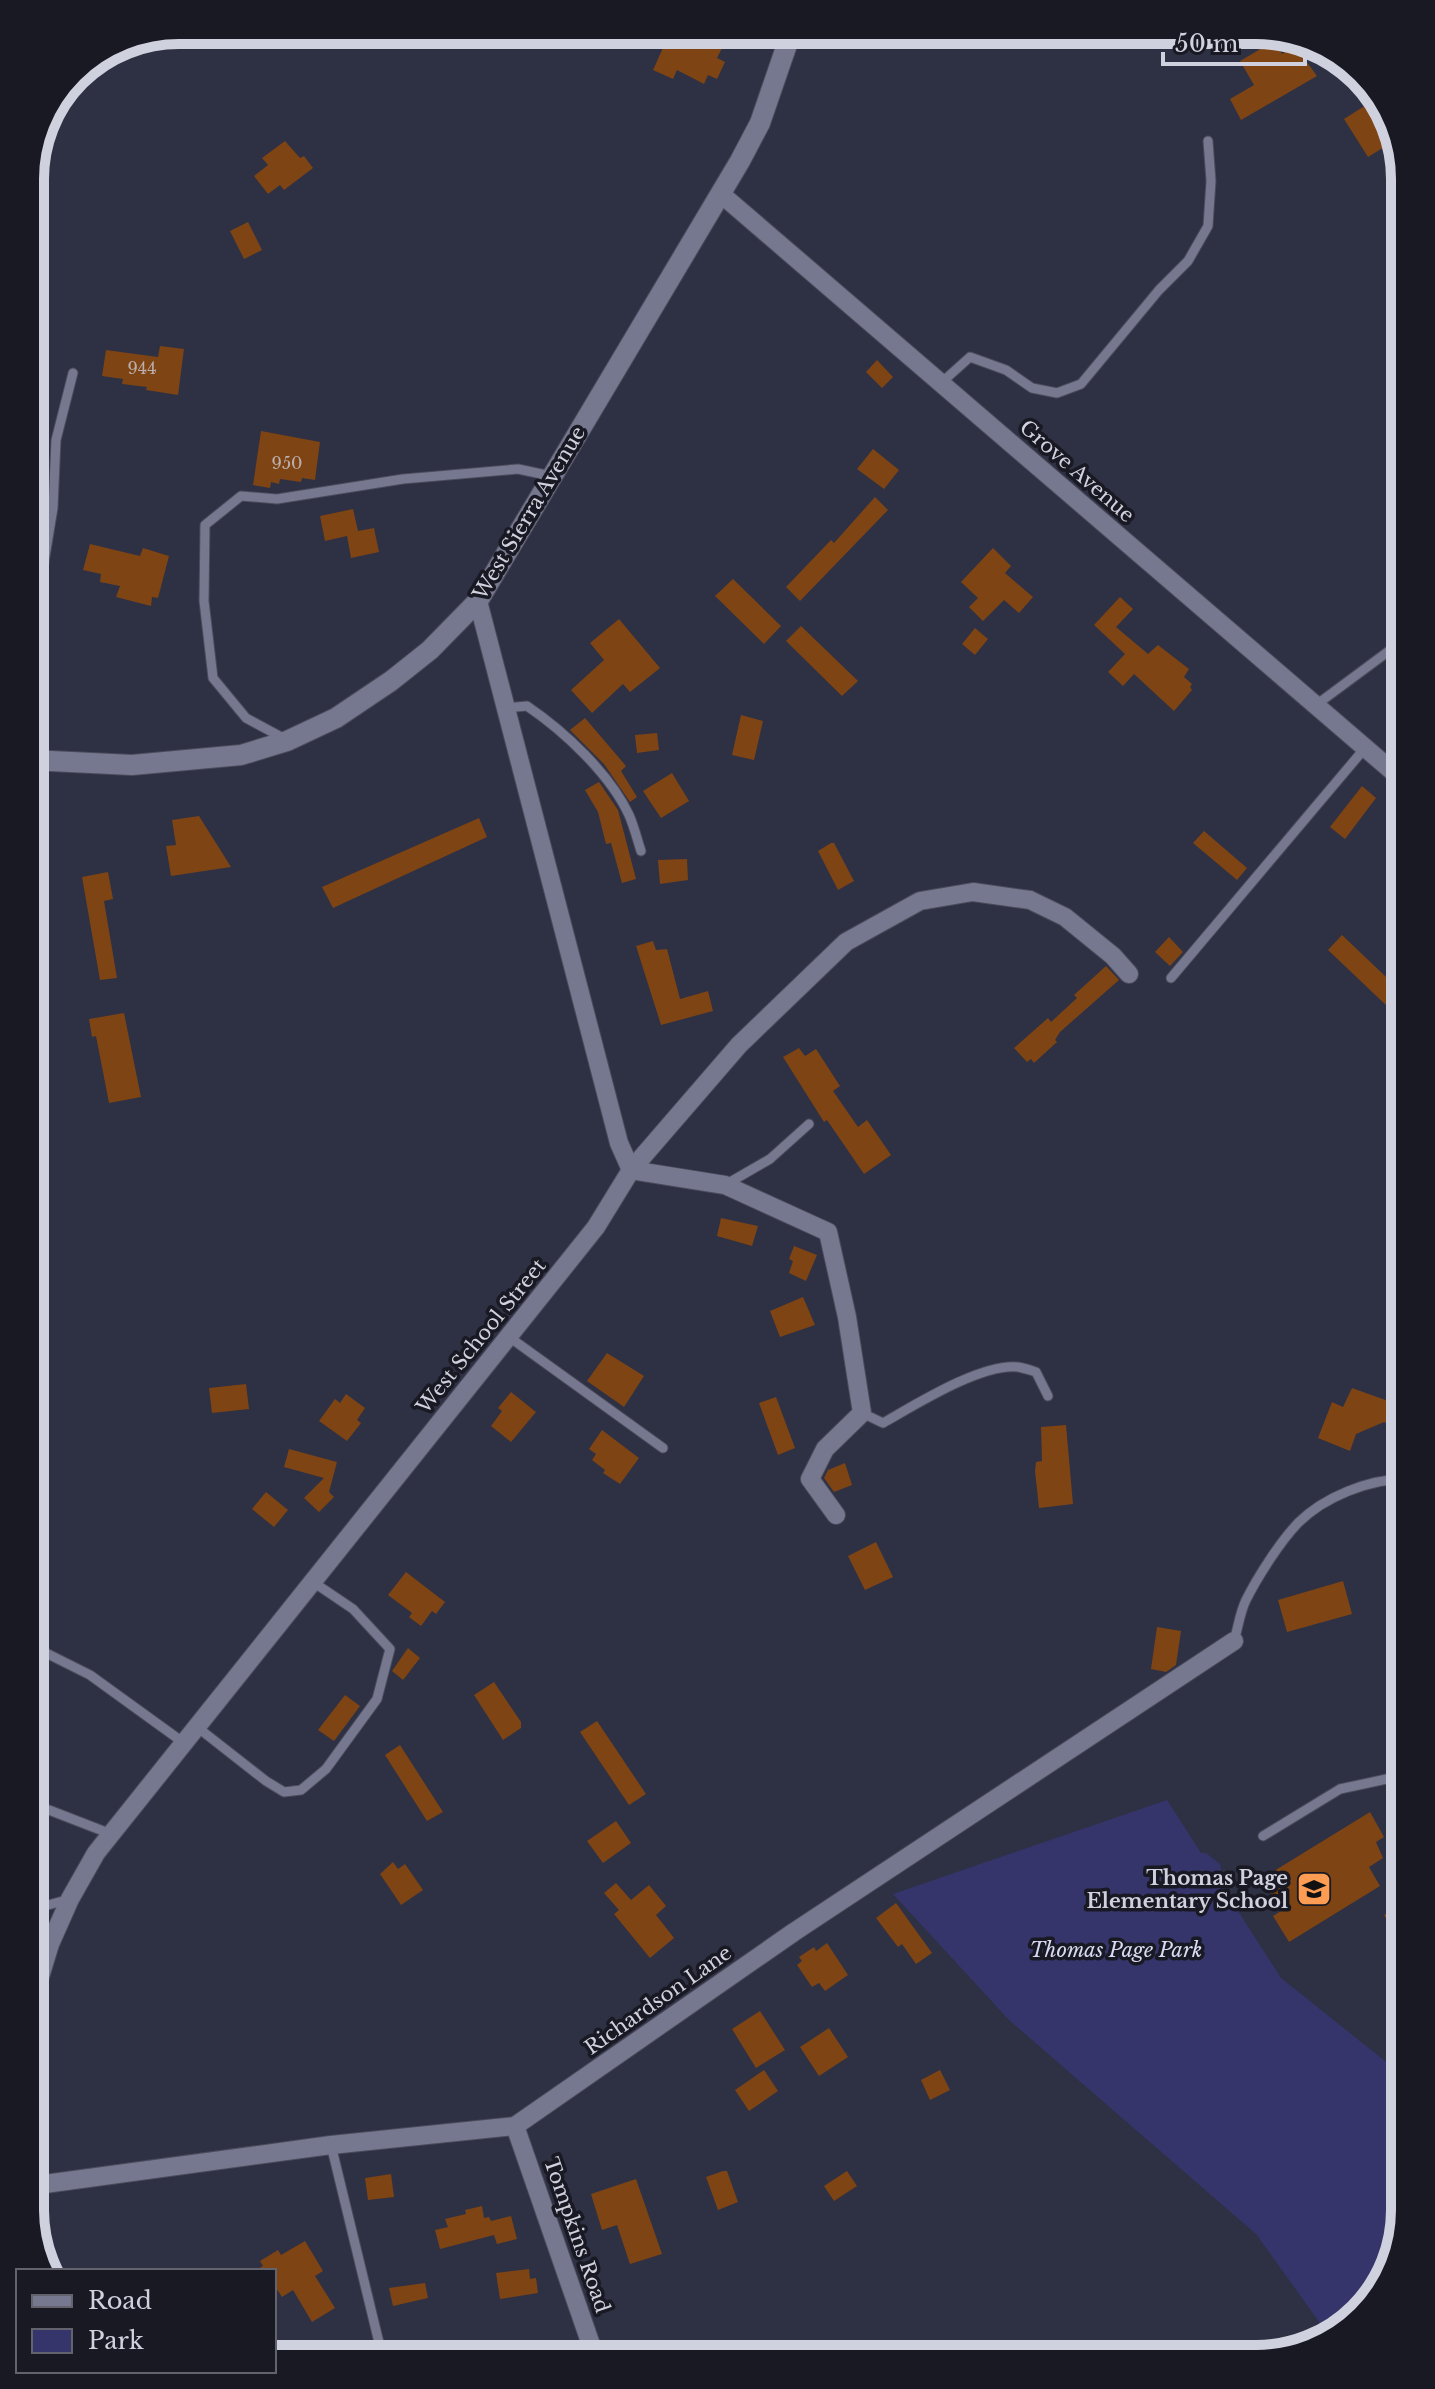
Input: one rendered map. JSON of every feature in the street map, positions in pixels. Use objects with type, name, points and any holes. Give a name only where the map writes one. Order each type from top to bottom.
[{"type":"main road","name":"West Sierra Avenue","points":[[44,761],[132,765],[241,755],[287,741],[336,718],[430,650],[478,601],[721,194],[760,123],[787,44]]},
{"type":"street","name":"Grove Avenue","points":[[721,194],[1391,770]]},
{"type":"street","points":[[478,601],[619,1143],[631,1170],[725,1185],[828,1232],[847,1317],[862,1413],[825,1449],[810,1479],[836,1515]]},
{"type":"street","name":"West School Street","points":[[44,1956],[70,1899],[96,1853],[596,1227],[631,1170],[739,1045],[846,942],[920,901],[973,892],[1030,900],[1065,917],[1113,956],[1129,974]]},
{"type":"street","name":"Richardson Lane","points":[[44,2184],[331,2145],[515,2126],[794,1932],[1234,1641]]},
{"type":"street","name":"Tompkins Road","points":[[515,2126],[591,2345]]},
{"type":"lane","points":[[941,383],[970,357],[1006,370],[1032,388],[1057,393],[1081,384],[1159,290],[1188,261],[1208,226],[1211,181],[1208,141]]},
{"type":"lane","points":[[44,562],[53,508],[56,440],[73,373]]},
{"type":"lane","points":[[287,741],[246,718],[213,678],[204,601],[205,525],[241,496],[277,499],[403,479],[518,469],[553,476]]},
{"type":"lane","points":[[1316,705],[1391,649]]},
{"type":"lane","points":[[506,708],[527,706],[550,722],[581,752],[616,793],[629,816],[641,851]]},
{"type":"lane","points":[[1171,978],[1365,748]]},
{"type":"lane","points":[[725,1185],[770,1159],[809,1124]]},
{"type":"lane","points":[[509,1337],[663,1448]]},
{"type":"lane","points":[[862,1413],[883,1423],[947,1388],[987,1371],[1016,1367],[1036,1372],[1048,1396]]},
{"type":"lane","points":[[1234,1641],[1246,1601],[1299,1522],[1331,1500],[1361,1486],[1391,1479]]},
{"type":"lane","points":[[197,1727],[284,1792],[301,1790],[326,1769],[377,1699],[390,1649],[353,1609],[313,1582]]},
{"type":"lane","points":[[44,1652],[90,1675],[184,1743]]},
{"type":"lane","points":[[1263,1836],[1340,1789],[1391,1778]]},
{"type":"lane","points":[[49,1810],[111,1834]]},
{"type":"lane","points":[[44,1906],[70,1899]]},
{"type":"lane","points":[[331,2145],[380,2345]]},
{"type":"green space","name":"Thomas Page Park","points":[[1167,1800],[1201,1853],[1206,1853],[1220,1864],[1224,1889],[1281,1978],[1391,2066],[1390,2228],[1381,2262],[1358,2299],[1323,2327],[1256,2234],[1009,2020],[893,1894]]},
{"type":"building","points":[[665,44],[714,44],[722,48],[717,58],[725,62],[717,79],[708,75],[704,84],[677,70],[673,79],[653,70]]},
{"type":"building","points":[[1268,45],[1277,46],[1282,54],[1291,49],[1298,51],[1317,76],[1241,120],[1230,99],[1254,85],[1240,61]]},
{"type":"building","points":[[1368,104],[1386,146],[1368,157],[1344,119]]},
{"type":"building","points":[[285,141],[313,168],[284,190],[280,185],[268,194],[254,176],[268,165],[262,158]]},
{"type":"building","points":[[248,222],[262,250],[244,259],[230,231]]},
{"type":"building","points":[[160,346],[184,349],[178,395],[122,384],[123,379],[102,376],[106,350],[158,357]]},
{"type":"building","points":[[877,360],[893,377],[882,388],[866,372]]},
{"type":"building","points":[[261,431],[320,442],[315,480],[280,479],[279,484],[271,482],[270,488],[253,485]]},
{"type":"building","points":[[873,449],[899,470],[884,489],[857,469]]},
{"type":"building","points":[[875,497],[888,510],[800,601],[786,587],[831,540],[834,543]]},
{"type":"building","points":[[353,509],[358,531],[374,528],[379,552],[351,558],[347,536],[325,541],[320,516]]},
{"type":"building","points":[[90,544],[140,556],[143,548],[169,556],[158,598],[152,597],[151,606],[116,597],[120,586],[100,582],[101,574],[83,570]]},
{"type":"building","points":[[993,548],[1011,566],[1005,573],[1033,597],[1019,613],[1004,600],[983,621],[969,607],[978,598],[961,582]]},
{"type":"building","points":[[733,579],[781,626],[764,644],[715,596]]},
{"type":"building","points":[[1120,597],[1133,609],[1116,627],[1148,654],[1158,645],[1189,669],[1184,677],[1192,684],[1192,690],[1174,711],[1134,674],[1123,686],[1108,672],[1125,654],[1094,625]]},
{"type":"building","points":[[619,619],[660,668],[630,692],[623,684],[592,713],[571,690],[604,660],[590,643]]},
{"type":"building","points":[[801,626],[858,681],[842,696],[786,641]]},
{"type":"building","points":[[975,628],[988,639],[975,655],[962,644]]},
{"type":"building","points":[[741,715],[763,721],[754,760],[732,755]]},
{"type":"building","points":[[585,718],[626,766],[621,771],[637,797],[630,802],[604,764],[570,730]]},
{"type":"building","points":[[657,733],[659,750],[637,753],[635,735]]},
{"type":"building","points":[[672,773],[689,801],[661,818],[643,791]]},
{"type":"building","points":[[599,782],[618,810],[636,879],[622,883],[611,843],[606,844],[598,812],[585,790]]},
{"type":"building","points":[[1362,786],[1376,798],[1345,839],[1330,827]]},
{"type":"building","points":[[199,816],[231,867],[171,876],[166,846],[176,845],[172,820]]},
{"type":"building","points":[[479,818],[487,837],[333,908],[322,887]]},
{"type":"building","points":[[1204,831],[1247,868],[1237,880],[1193,843]]},
{"type":"building","points":[[834,843],[854,881],[838,890],[818,851]]},
{"type":"building","points":[[687,859],[688,880],[660,884],[658,860]]},
{"type":"building","points":[[108,872],[113,899],[104,901],[117,978],[100,980],[82,877]]},
{"type":"building","points":[[1342,935],[1391,982],[1391,1006],[1389,1008],[1328,950]]},
{"type":"building","points":[[1169,937],[1183,952],[1170,966],[1155,952]]},
{"type":"building","points":[[653,941],[656,950],[667,949],[680,999],[708,991],[713,1011],[661,1025],[636,946]]},
{"type":"building","points":[[1106,966],[1119,980],[1060,1032],[1055,1040],[1057,1042],[1034,1063],[1031,1059],[1027,1062],[1014,1048],[1048,1018],[1051,1022],[1077,998],[1074,995]]},
{"type":"building","points":[[124,1013],[141,1097],[109,1103],[96,1036],[92,1037],[89,1019]]},
{"type":"building","points":[[799,1048],[805,1056],[816,1049],[840,1086],[833,1091],[858,1127],[867,1120],[891,1155],[864,1174],[827,1120],[824,1122],[783,1057]]},
{"type":"building","points":[[721,1218],[758,1226],[752,1246],[717,1236]]},
{"type":"building","points":[[794,1246],[817,1255],[806,1281],[789,1273],[793,1261],[789,1259]]},
{"type":"building","points":[[803,1297],[815,1325],[780,1337],[770,1311]]},
{"type":"building","points":[[607,1353],[644,1376],[624,1407],[587,1381]]},
{"type":"building","points":[[246,1384],[249,1409],[212,1413],[209,1388]]},
{"type":"building","points":[[1352,1388],[1391,1402],[1391,1425],[1384,1422],[1356,1434],[1350,1451],[1318,1438],[1332,1402],[1343,1407]]},
{"type":"building","points":[[511,1392],[536,1412],[511,1442],[491,1426],[502,1411],[498,1408]]},
{"type":"building","points":[[346,1394],[365,1408],[357,1420],[361,1423],[347,1441],[319,1421],[335,1399],[340,1403]]},
{"type":"building","points":[[776,1397],[795,1448],[778,1455],[759,1403]]},
{"type":"building","points":[[1066,1425],[1073,1504],[1039,1508],[1035,1471],[1036,1462],[1042,1461],[1041,1427]]},
{"type":"building","points":[[602,1430],[639,1458],[620,1484],[603,1473],[605,1470],[592,1460],[596,1454],[589,1449]]},
{"type":"building","points":[[289,1449],[337,1462],[329,1492],[334,1497],[319,1512],[304,1498],[324,1478],[284,1467]]},
{"type":"building","points":[[845,1463],[852,1485],[834,1492],[824,1478],[828,1470]]},
{"type":"building","points":[[266,1492],[288,1510],[274,1527],[252,1509]]},
{"type":"building","points":[[876,1542],[893,1577],[865,1590],[848,1556]]},
{"type":"building","points":[[406,1572],[445,1602],[436,1614],[432,1611],[421,1626],[409,1617],[412,1613],[388,1595]]},
{"type":"building","points":[[1343,1581],[1352,1614],[1287,1632],[1278,1600]]},
{"type":"building","points":[[1157,1627],[1181,1631],[1176,1665],[1166,1672],[1151,1669]]},
{"type":"building","points":[[408,1648],[420,1658],[403,1680],[392,1671]]},
{"type":"building","points":[[494,1682],[521,1722],[521,1728],[503,1740],[474,1695]]},
{"type":"building","points":[[345,1695],[360,1706],[334,1741],[318,1730]]},
{"type":"building","points":[[597,1721],[646,1794],[629,1805],[580,1732]]},
{"type":"building","points":[[400,1745],[443,1812],[427,1821],[385,1755]]},
{"type":"building","points":[[1370,1812],[1384,1837],[1376,1842],[1383,1858],[1369,1867],[1380,1886],[1289,1942],[1273,1916],[1281,1911],[1261,1879]]},
{"type":"building","points":[[616,1821],[631,1843],[603,1863],[587,1841]]},
{"type":"building","points":[[393,1862],[398,1869],[405,1864],[423,1890],[401,1905],[380,1874]]},
{"type":"building","points":[[616,1883],[631,1900],[649,1885],[666,1906],[656,1915],[674,1938],[650,1958],[614,1914],[619,1910],[604,1893]]},
{"type":"building","points":[[896,1903],[932,1953],[916,1964],[902,1944],[898,1947],[876,1918]]},
{"type":"building","points":[[1391,1911],[1391,1927],[1384,1915]]},
{"type":"building","points":[[827,1943],[848,1975],[825,1991],[819,1983],[812,1987],[797,1965],[802,1961],[799,1957]]},
{"type":"building","points":[[760,2011],[785,2050],[756,2068],[732,2029]]},
{"type":"building","points":[[829,2028],[848,2057],[819,2076],[800,2047]]},
{"type":"building","points":[[764,2070],[778,2091],[749,2111],[735,2090]]},
{"type":"building","points":[[940,2070],[950,2090],[930,2100],[921,2080]]},
{"type":"building","points":[[727,2171],[738,2202],[718,2210],[706,2177]]},
{"type":"building","points":[[847,2171],[857,2186],[834,2201],[824,2186]]},
{"type":"building","points":[[391,2174],[394,2197],[368,2200],[365,2178]]},
{"type":"building","points":[[636,2179],[662,2254],[630,2264],[617,2225],[602,2230],[591,2194]]},
{"type":"building","points":[[482,2206],[484,2218],[489,2217],[491,2221],[511,2216],[517,2239],[497,2244],[494,2235],[440,2249],[435,2230],[448,2227],[445,2219]]},
{"type":"building","points":[[305,2241],[323,2271],[315,2276],[335,2308],[312,2322],[293,2290],[282,2297],[276,2288],[276,2269],[258,2269],[263,2266],[260,2261],[278,2250],[281,2255]]},
{"type":"building","points":[[529,2269],[530,2279],[536,2278],[538,2293],[500,2299],[496,2273]]},
{"type":"building","points":[[425,2283],[428,2298],[393,2306],[389,2288]]},
{"type":"place","name":"Thomas Page Elementary School","points":[[1314,1889]]}]
